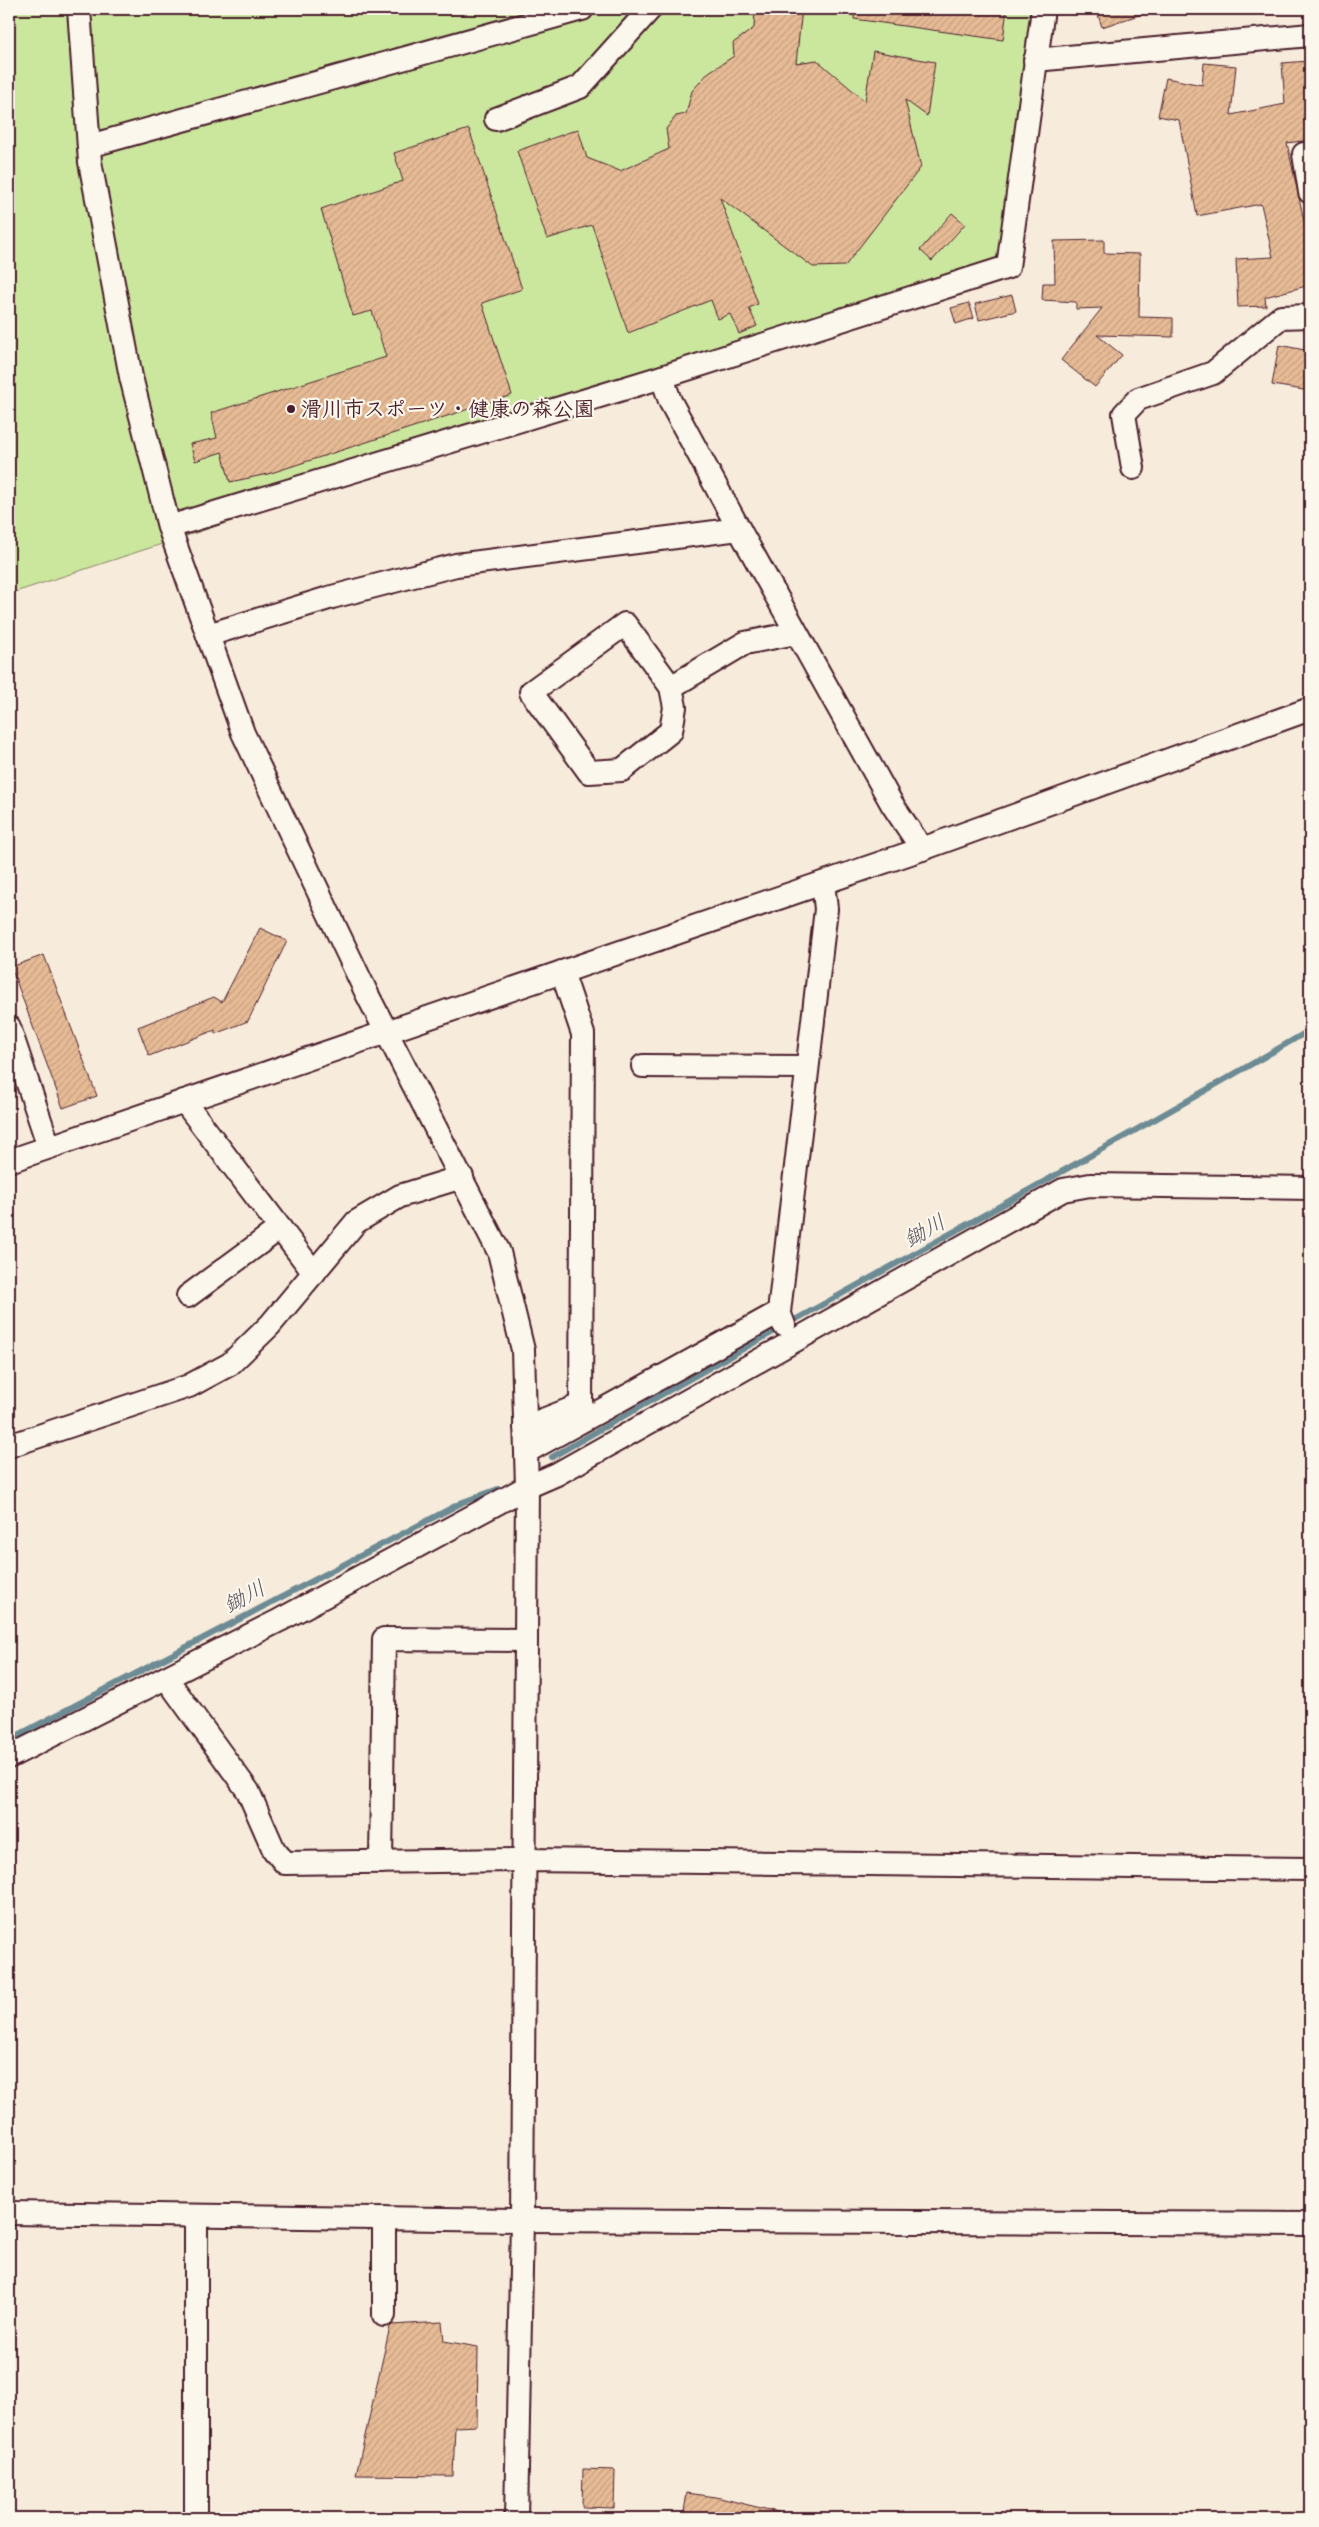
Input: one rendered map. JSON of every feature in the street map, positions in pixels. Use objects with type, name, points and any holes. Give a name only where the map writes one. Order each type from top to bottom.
[{"type":"street","points":[[79,9],[89,146],[130,377],[170,527],[243,733],[322,901],[499,1252],[523,1350],[527,1487],[522,2220],[516,2518]]},
{"type":"street","points":[[89,146],[582,9]]},
{"type":"street","points":[[496,119],[580,87],[650,9]]},
{"type":"street","points":[[170,527],[662,377],[1008,267],[1035,60],[1044,9]]},
{"type":"street","points":[[1035,60],[1310,35]]},
{"type":"street","points":[[1310,153],[1304,154],[1310,192]]},
{"type":"street","points":[[1132,468],[1124,414],[1138,399],[1213,373],[1281,317],[1310,316]]},
{"type":"street","points":[[662,377],[670,401],[796,633],[892,804],[922,849]]},
{"type":"street","points":[[208,635],[332,598],[456,565],[739,529]]},
{"type":"street","points":[[625,624],[672,688],[676,707],[671,731],[622,770],[589,772],[532,692],[625,624]]},
{"type":"street","points":[[672,688],[745,643],[796,633]]},
{"type":"street","points":[[9,1161],[922,849],[1310,710]]},
{"type":"street","points":[[785,1327],[807,1067],[826,909],[822,883]]},
{"type":"street","points":[[525,1427],[581,1405],[583,1034],[562,972]]},
{"type":"street","points":[[9,1027],[49,1148]]},
{"type":"street","points":[[643,1066],[807,1067]]},
{"type":"street","points":[[184,1101],[314,1273]]},
{"type":"street","points":[[9,1446],[189,1386],[230,1364],[270,1326],[356,1222],[400,1196],[462,1177]]},
{"type":"street","points":[[526,1452],[1063,1190],[1090,1185],[1310,1188]]},
{"type":"street","points":[[188,1296],[280,1228]]},
{"type":"street","points":[[9,1757],[167,1678],[527,1487],[557,1474],[785,1327]]},
{"type":"street","points":[[381,1862],[384,1639],[526,1640]]},
{"type":"street","points":[[167,1678],[248,1791],[274,1850],[285,1863],[524,1860],[1310,1869]]},
{"type":"street","points":[[9,2212],[522,2220],[1310,2224]]},
{"type":"street","points":[[196,2216],[196,2518]]},
{"type":"street","points":[[384,2218],[384,2316]]},
{"type":"green space","name":"滑川市スポーツ・健康の森公園","points":[[9,9],[1040,9],[1008,267],[9,594]]},
{"type":"building","points":[[755,9],[802,9],[796,63],[817,60],[865,101],[873,51],[935,62],[927,116],[905,100],[921,167],[845,266],[813,267],[720,198],[758,304],[749,308],[757,326],[739,334],[730,314],[718,319],[711,300],[628,333],[592,225],[547,239],[517,151],[578,129],[587,158],[620,171],[669,149],[666,129],[676,116],[686,114],[692,91],[709,72],[734,56],[733,43],[754,28]]},
{"type":"building","points":[[854,9],[1007,9],[1003,40],[854,19]]},
{"type":"building","points":[[1096,9],[1147,9],[1148,12],[1102,27]]},
{"type":"building","points":[[1309,61],[1310,140],[1287,143],[1310,248],[1310,285],[1265,297],[1266,306],[1238,307],[1236,259],[1273,257],[1261,204],[1197,216],[1179,120],[1158,116],[1166,78],[1202,85],[1204,63],[1236,66],[1231,115],[1285,104],[1282,63]]},
{"type":"building","points":[[469,129],[522,289],[482,303],[512,395],[268,474],[230,482],[222,452],[195,461],[190,444],[217,438],[211,413],[386,357],[372,311],[353,316],[321,209],[403,181],[394,153]]},
{"type":"building","points":[[952,213],[965,224],[932,261],[920,250]]},
{"type":"building","points":[[1104,240],[1104,253],[1140,254],[1139,317],[1173,318],[1173,337],[1097,335],[1122,355],[1095,387],[1061,360],[1102,308],[1076,309],[1076,302],[1042,300],[1043,283],[1055,283],[1054,241]]},
{"type":"building","points":[[1012,295],[1016,311],[979,320],[975,304]]},
{"type":"building","points":[[969,303],[974,318],[956,324],[951,308]]},
{"type":"building","points":[[1279,345],[1310,351],[1310,391],[1272,385]]},
{"type":"building","points":[[260,928],[287,941],[248,1021],[215,1034],[215,1030],[149,1056],[138,1027],[214,997],[222,1002]]},
{"type":"building","points":[[44,955],[97,1096],[63,1108],[11,967]]},
{"type":"building","points":[[442,2322],[444,2341],[478,2347],[477,2426],[455,2427],[453,2476],[356,2475],[390,2327],[392,2325]]},
{"type":"building","points":[[583,2469],[615,2470],[614,2508],[582,2507]]},
{"type":"building","points":[[687,2493],[716,2497],[777,2512],[777,2518],[683,2518]]},
{"type":"waterway","name":"鋤川","points":[[552,1457],[1216,1085],[1310,1030]]},
{"type":"waterway","name":"鋤川","points":[[9,1740],[463,1502],[498,1489]]},
{"type":"place","name":"滑川市スポーツ・健康の森公園","points":[[291,409]]}]
